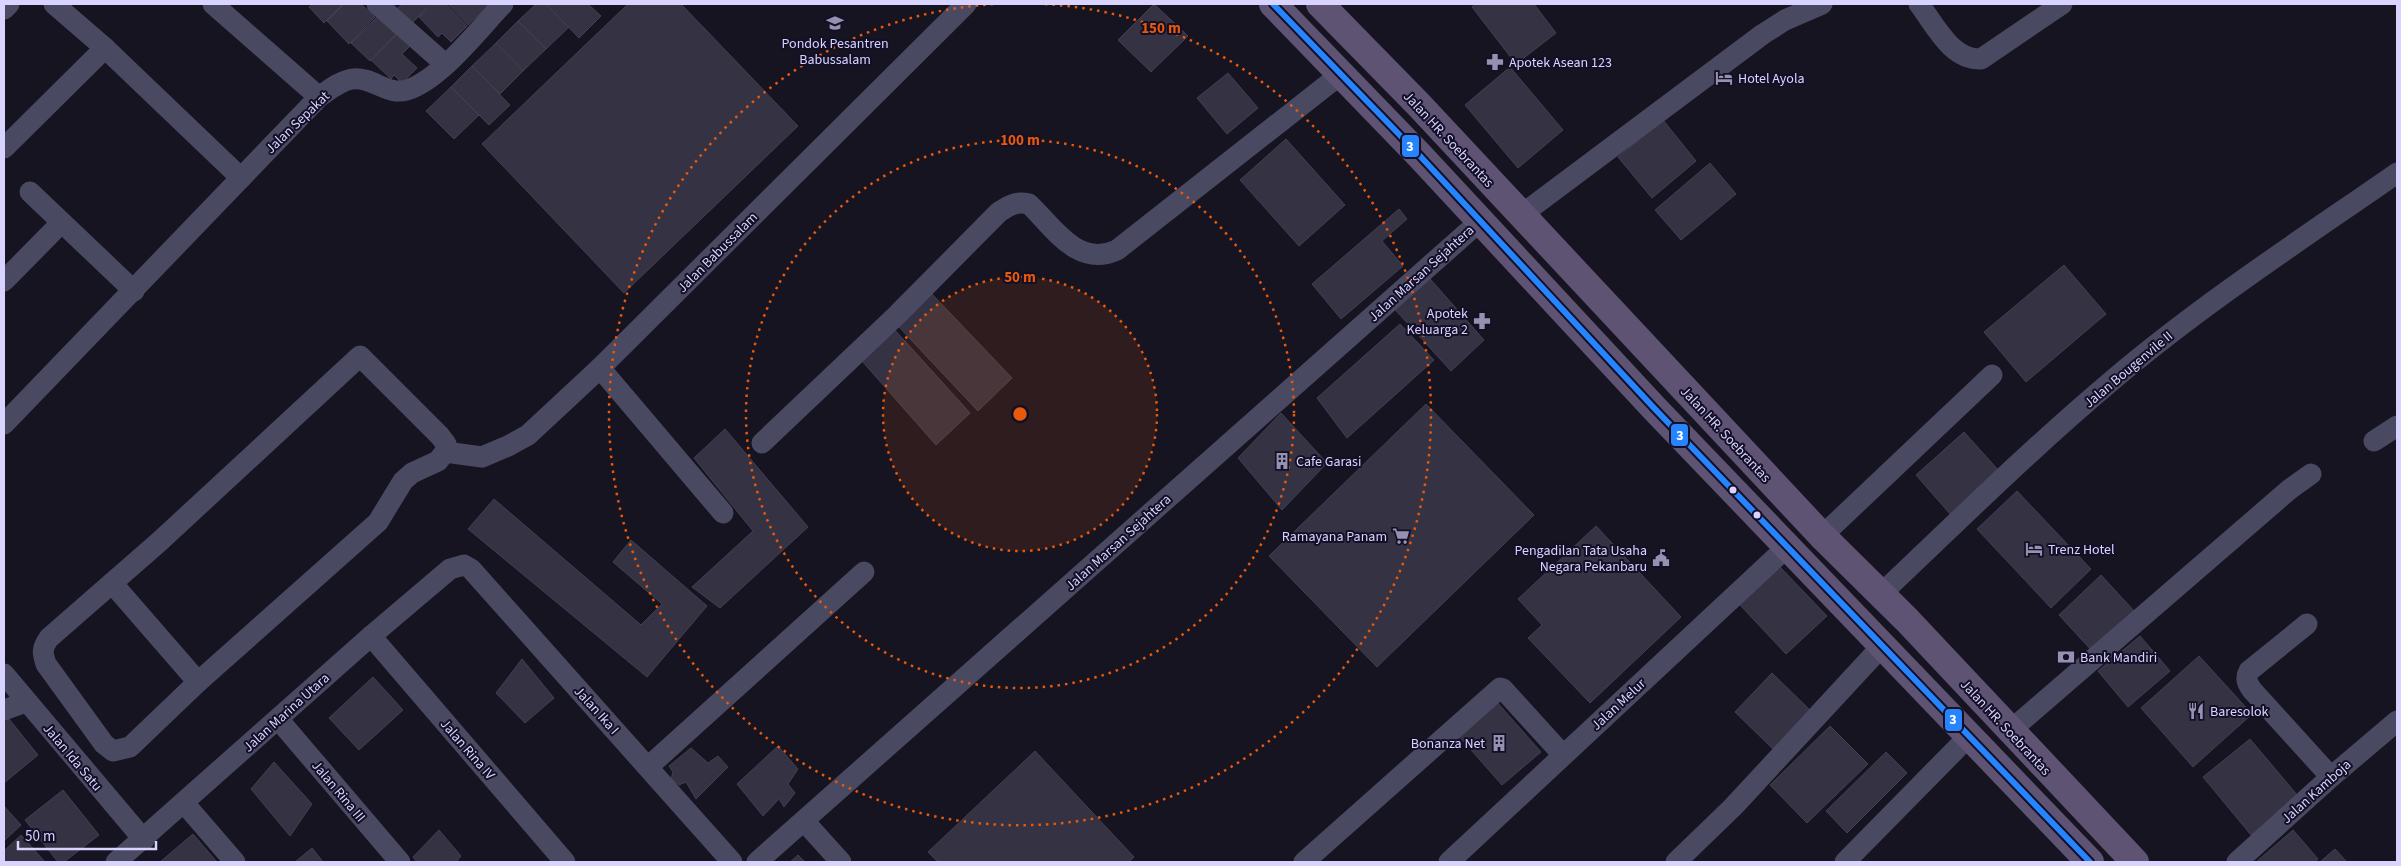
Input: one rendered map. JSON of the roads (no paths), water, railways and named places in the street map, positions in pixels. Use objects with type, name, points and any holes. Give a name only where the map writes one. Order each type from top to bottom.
[{"type":"main road","points":[[1273,4],[1787,547],[1970,735],[2090,862]]},
{"type":"main road","name":"Jalan HR. Soebrantas","points":[[1320,4],[1419,105],[1822,536],[1881,594],[2135,862]]},
{"type":"street","points":[[4,9],[9,4]]},
{"type":"street","points":[[54,4],[105,48],[242,178]]},
{"type":"street","points":[[213,4],[319,97]]},
{"type":"street","points":[[377,4],[445,64]]},
{"type":"street","name":"Jalan Sepakat","points":[[4,424],[319,97],[338,84],[351,79],[360,79],[392,90],[408,90],[428,78],[445,64],[503,4]]},
{"type":"street","name":"Jalan Babussalam","points":[[445,452],[482,457],[528,435],[600,368],[966,4]]},
{"type":"street","points":[[1521,215],[1763,34],[1785,20],[1822,4]]},
{"type":"street","points":[[1919,4],[1950,45],[1960,55],[1969,59],[1981,59],[2062,4]]},
{"type":"street","points":[[4,148],[105,48]]},
{"type":"street","points":[[762,443],[898,314],[999,212],[1019,202],[1029,204],[1076,250],[1088,255],[1105,255],[1117,250],[1341,74]]},
{"type":"street","name":"Jalan Bougenvile II","points":[[1881,594],[2006,475],[2114,378],[2208,306],[2397,175]]},
{"type":"street","points":[[30,192],[134,291]]},
{"type":"street","name":"Jalan Marsan Sejahtera","points":[[757,862],[1479,222]]},
{"type":"street","points":[[4,281],[61,223]]},
{"type":"street","points":[[360,356],[440,436],[446,444],[445,452],[438,461],[412,473],[403,481],[378,522],[198,682],[130,747],[113,751],[104,744],[46,664],[42,653],[49,638],[112,583],[360,356]]},
{"type":"street","points":[[600,368],[723,513]]},
{"type":"street","points":[[1822,536],[1992,375]]},
{"type":"street","points":[[2374,441],[2397,426]]},
{"type":"street","points":[[2011,730],[2311,474]]},
{"type":"street","name":"Jalan Melur","points":[[1449,862],[1787,547]]},
{"type":"street","name":"Jalan Marina Utara","points":[[116,862],[144,840],[184,802],[371,636],[450,569],[459,565]]},
{"type":"street","name":"Jalan Ika I","points":[[459,565],[464,565],[471,569],[732,862]]},
{"type":"street","points":[[648,767],[864,572]]},
{"type":"street","points":[[112,583],[198,682]]},
{"type":"street","points":[[2307,624],[2249,671],[2247,676],[2248,683],[2331,777]]},
{"type":"street","name":"Jalan Rina IV","points":[[371,636],[565,862]]},
{"type":"street","points":[[1676,862],[1733,807],[1883,645]]},
{"type":"street","name":"Jalan Ida Satu","points":[[4,674],[144,840]]},
{"type":"street","points":[[1304,862],[1500,688],[1503,689],[1563,755]]},
{"type":"street","points":[[4,710],[26,702]]},
{"type":"street","name":"Jalan Rina III","points":[[278,719],[400,862]]},
{"type":"street","name":"Jalan Kamboja","points":[[2237,862],[2331,777],[2397,721]]},
{"type":"street","points":[[1845,862],[1970,735]]},
{"type":"street","points":[[184,802],[235,862]]},
{"type":"street","points":[[804,821],[841,862]]},
{"type":"place","name":"Pondok Pesantren Babussalam","points":[[835,23]]},
{"type":"place","name":"Apotek Asean 123","points":[[1495,62]]},
{"type":"place","name":"Hotel Ayola","points":[[1724,78]]},
{"type":"place","name":"Apotek Keluarga 2","points":[[1482,321]]},
{"type":"place","name":"Cafe Garasi","points":[[1282,461]]},
{"type":"place","name":"Ramayana Panam","points":[[1401,536]]},
{"type":"place","name":"Trenz Hotel","points":[[2034,549]]},
{"type":"place","name":"Pengadilan Tata Usaha Negara Pekanbaru","points":[[1661,558]]},
{"type":"place","name":"Bank Mandiri","points":[[2066,657]]},
{"type":"place","name":"Baresolok","points":[[2196,711]]},
{"type":"place","name":"Bonanza Net","points":[[1499,743]]}]
